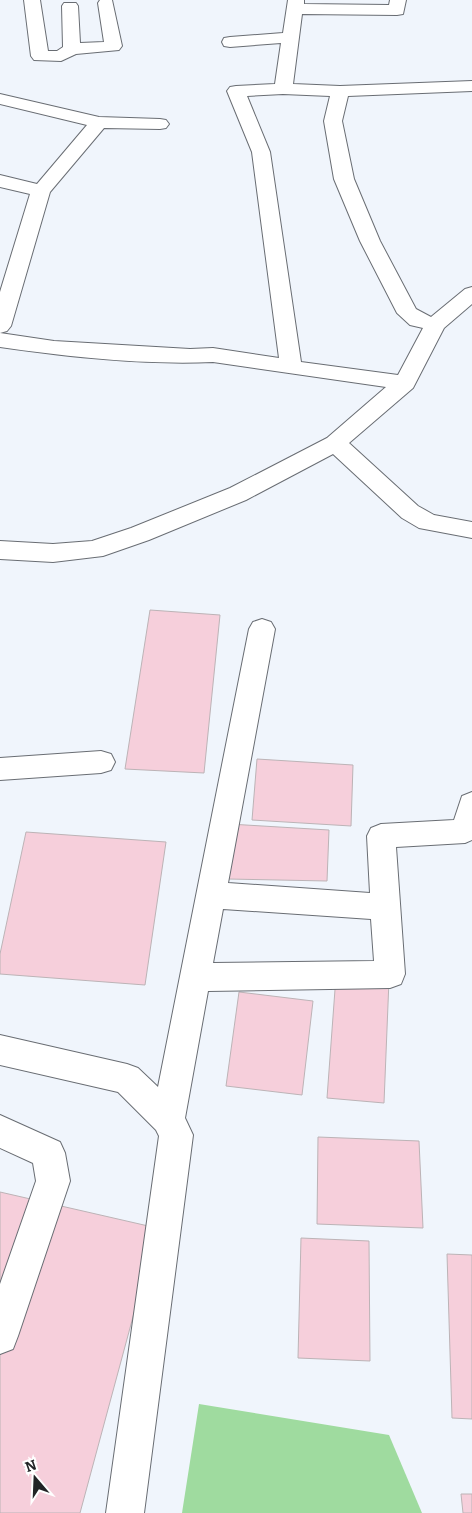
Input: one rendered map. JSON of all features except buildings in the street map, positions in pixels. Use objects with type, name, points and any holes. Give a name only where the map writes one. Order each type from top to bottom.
[{"type":"street","points":[[32,0],[40,56],[61,56],[72,49],[114,46],[106,3]]},
{"type":"street","points":[[283,89],[296,5],[397,10],[398,0]]},
{"type":"street","points":[[70,6],[72,49]]},
{"type":"street","points":[[230,42],[292,37]]},
{"type":"street","points":[[291,367],[261,152],[236,91],[283,89],[340,91],[472,86]]},
{"type":"street","points":[[340,91],[333,121],[344,179],[370,241],[407,313],[416,320],[435,325]]},
{"type":"street","points":[[0,99],[99,122],[160,124]]},
{"type":"street","points":[[0,326],[41,191],[99,122]]},
{"type":"street","points":[[0,181],[41,191]]},
{"type":"street","points":[[0,550],[53,553],[94,550],[140,534],[238,494],[335,443],[406,383],[435,325],[472,293]]},
{"type":"street","points":[[0,340],[54,348],[190,356],[213,354],[406,383]]},
{"type":"street","points":[[335,443],[410,512],[428,522],[472,530]]},
{"type":"street","points":[[168,1119],[262,629]]},
{"type":"street","points":[[0,769],[100,762]]},
{"type":"street","points":[[195,977],[390,974],[381,836],[465,831],[472,804]]},
{"type":"street","points":[[211,895],[386,907]]},
{"type":"street","points":[[0,1050],[127,1079],[168,1119],[176,1135],[125,1513]]},
{"type":"street","points":[[0,1131],[48,1153],[53,1181],[0,1336]]},
{"type":"green space","points":[[199,1404],[389,1435],[422,1513],[182,1513]]}]
